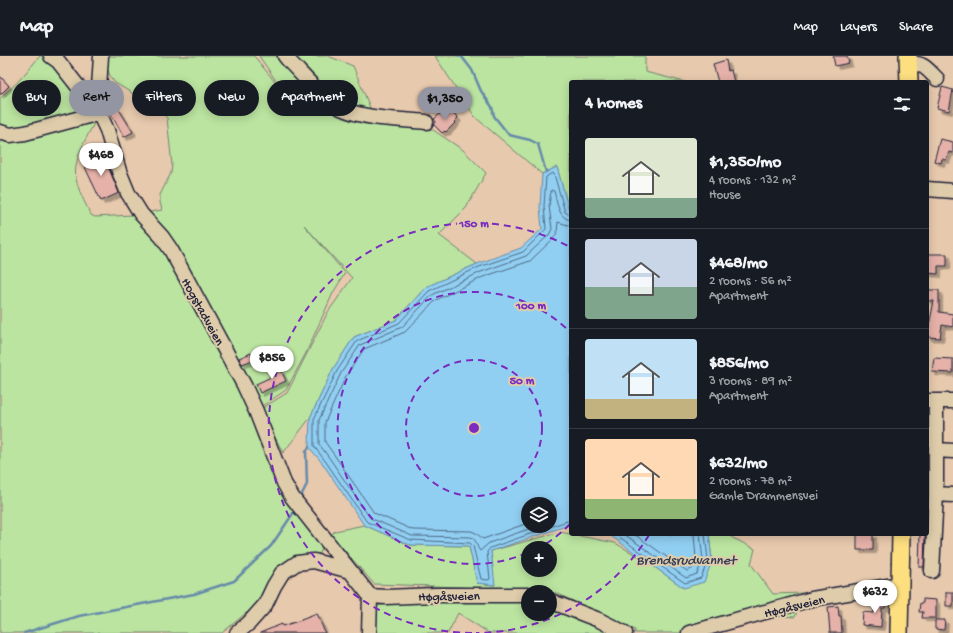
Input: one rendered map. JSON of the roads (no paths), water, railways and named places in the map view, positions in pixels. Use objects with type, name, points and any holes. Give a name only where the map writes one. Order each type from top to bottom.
[{"type":"main road","points":[[908,60],[908,80]]},
{"type":"main road","points":[[898,633],[901,536]]},
{"type":"street","points":[[51,56],[58,61],[73,80]]},
{"type":"street","name":"Hogstadveien","points":[[100,80],[101,56]]},
{"type":"street","points":[[285,56],[288,61],[326,98],[341,108],[358,114],[426,122]]},
{"type":"street","points":[[908,60],[919,63],[937,80]]},
{"type":"street","points":[[0,132],[10,135],[25,133],[88,116]]},
{"type":"street","name":"Hogstadveien","points":[[100,116],[107,130],[119,170],[128,193],[140,214],[162,237],[171,250],[244,385],[256,410],[284,483],[296,502],[370,596]]},
{"type":"street","points":[[929,189],[953,191]]},
{"type":"street","points":[[932,571],[936,494],[936,450],[932,401],[953,401]]},
{"type":"street","points":[[936,450],[953,451]]},
{"type":"street","points":[[936,494],[953,495]]},
{"type":"street","points":[[237,633],[249,623],[265,605],[282,573],[297,563],[314,561],[350,571]]},
{"type":"street","name":"Høgåsveien","points":[[690,633],[812,599],[900,584]]},
{"type":"street","name":"Høgåsveien","points":[[370,596],[386,598],[435,595],[521,595]]},
{"type":"street","points":[[370,596],[370,633]]},
{"type":"street","points":[[557,605],[598,627],[625,633]]},
{"type":"water","points":[[557,167],[569,210],[569,525],[557,529],[557,497],[521,497],[521,533],[545,533],[491,551],[495,585],[477,583],[469,546],[410,545],[364,525],[323,464],[309,447],[310,418],[333,369],[354,337],[396,320],[426,287],[477,264],[521,248],[542,229],[540,207],[542,174]]},
{"type":"water","name":"Brendsrudvannet","points":[[611,536],[709,536],[712,561],[704,582],[684,588]]},
{"type":"waterway","points":[[459,56],[462,57],[472,70],[481,91],[492,107],[494,116],[509,135],[530,140],[538,144],[546,172]]},
{"type":"waterway","points":[[300,498],[307,484],[306,452],[309,447]]},
{"type":"waterway","points":[[24,633],[79,616],[194,594],[234,581],[271,546],[296,508]]}]
